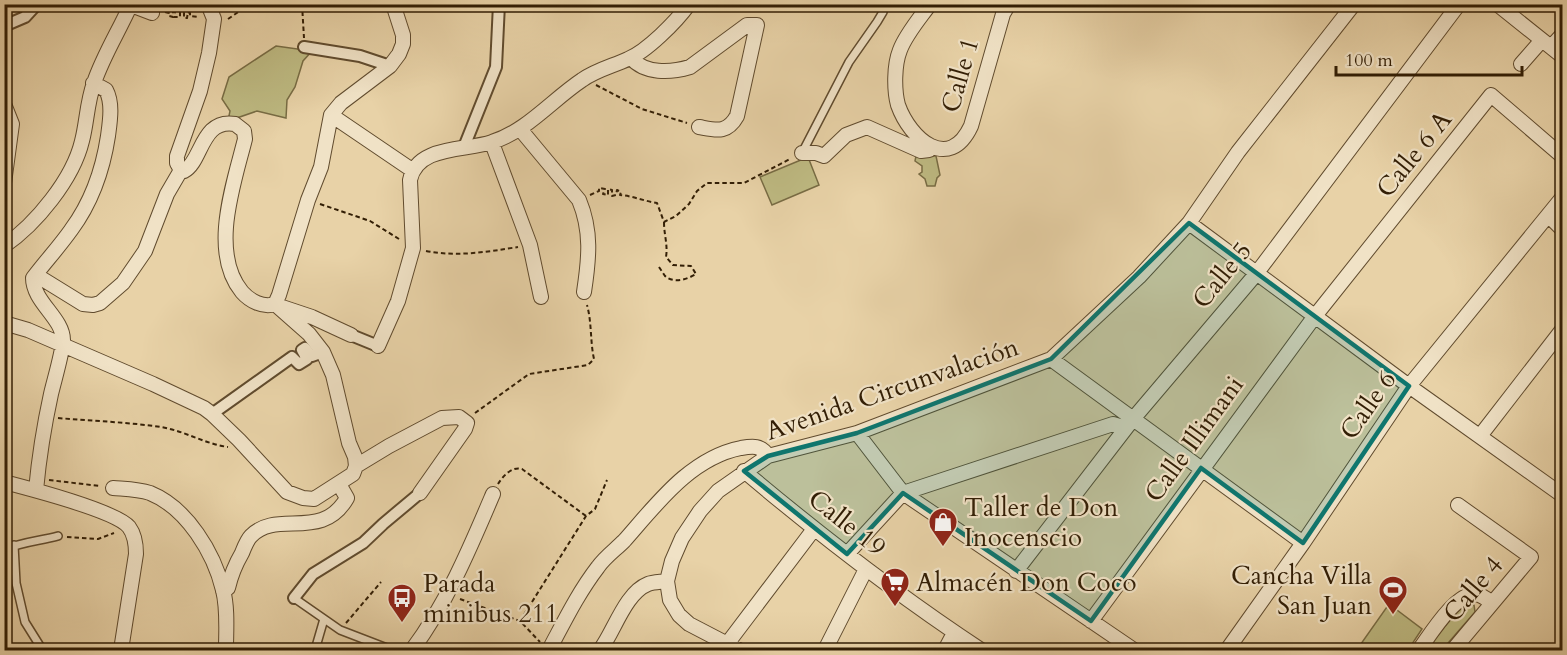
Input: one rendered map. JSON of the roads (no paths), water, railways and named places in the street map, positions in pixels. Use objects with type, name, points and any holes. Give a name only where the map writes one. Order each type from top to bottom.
[{"type":"street","points":[[4,26],[26,17],[37,4]]},
{"type":"street","points":[[181,170],[177,163],[177,156],[200,91],[209,53],[214,18],[208,4]]},
{"type":"street","points":[[275,304],[308,200],[321,167],[331,115],[341,104],[390,66],[403,44],[403,35],[393,4]]},
{"type":"street","points":[[464,147],[496,67],[499,4]]},
{"type":"street","points":[[181,170],[184,171],[191,167],[198,148],[209,133],[219,125],[235,124],[244,131],[245,139],[225,229],[233,278],[246,297],[268,306],[275,304],[312,317],[378,346],[398,301],[413,248],[410,202],[412,170],[434,155],[492,143],[520,129],[583,79],[631,58],[667,29],[689,4]]},
{"type":"street","name":"Calle 1","points":[[930,4],[900,50],[896,77],[898,104],[905,119],[931,147],[940,150],[950,149],[967,135],[1003,14],[1009,4]]},
{"type":"street","name":"Avenida Circunvalación","points":[[667,581],[672,561],[682,538],[700,512],[718,491],[768,456],[857,433],[1052,359],[1139,277],[1189,223],[1238,152],[1354,4]]},
{"type":"street","name":"Calle 5","points":[[1016,571],[1130,423],[1256,274],[1459,4]]},
{"type":"street","points":[[1497,4],[1563,56]]},
{"type":"street","points":[[4,246],[21,235],[47,206],[65,179],[82,143],[93,83],[131,5],[152,13]]},
{"type":"street","points":[[631,58],[635,63],[652,70],[669,72],[680,70],[690,67],[747,25],[757,25],[742,96],[732,125],[720,130],[699,127]]},
{"type":"street","points":[[1521,64],[1546,43],[1563,35]]},
{"type":"street","points":[[304,47],[360,56],[390,66]]},
{"type":"street","points":[[37,484],[46,417],[63,340],[33,285],[36,275],[72,229],[90,198],[102,167],[110,124],[110,103],[106,90],[93,83]]},
{"type":"street","name":"Calle 6 A","points":[[1315,316],[1491,95],[1563,156]]},
{"type":"street","points":[[4,104],[8,125],[4,183]]},
{"type":"street","points":[[331,115],[412,170]]},
{"type":"street","points":[[802,153],[816,153],[824,156],[846,135],[867,127],[921,151],[926,152],[931,147]]},
{"type":"street","points":[[520,129],[579,200],[588,228],[589,253],[584,292]]},
{"type":"street","points":[[492,143],[530,245],[542,297]]},
{"type":"street","points":[[36,275],[83,304],[100,303],[123,283],[145,251],[166,194],[181,170]]},
{"type":"street","name":"Calle 6","points":[[1227,651],[1409,386],[1563,198]]},
{"type":"street","points":[[1549,216],[1563,229]]},
{"type":"street","points":[[1189,223],[1409,386],[1560,488]]},
{"type":"street","points":[[275,304],[309,334],[322,352],[333,375],[356,466]]},
{"type":"street","name":"Calle Illimani","points":[[1091,621],[1201,468],[1315,316]]},
{"type":"street","points":[[4,323],[28,330],[153,384],[212,414],[287,492],[303,498],[314,499],[352,474],[356,466],[442,418],[459,417],[466,420],[465,429],[420,493],[363,543],[313,574],[294,598]]},
{"type":"street","points":[[1480,436],[1563,330]]},
{"type":"street","points":[[212,414],[292,357],[299,364],[307,358],[302,350],[305,348],[312,356],[322,352]]},
{"type":"street","points":[[1052,359],[1130,423],[1201,468],[1303,543]]},
{"type":"street","points":[[847,554],[903,493],[1113,424],[1130,423]]},
{"type":"street","points":[[857,433],[903,493],[1130,649]]},
{"type":"street","points":[[545,647],[600,564],[684,478],[704,462],[732,450],[753,446],[764,449],[768,456]]},
{"type":"street","name":"Calle 19","points":[[744,471],[866,569],[981,651]]},
{"type":"street","points":[[4,483],[37,484],[128,526],[135,541],[136,554],[122,649]]},
{"type":"street","points":[[224,591],[228,588],[233,567],[251,537],[264,528],[275,525],[315,522],[331,516],[347,498],[339,484]]},
{"type":"street","points":[[113,488],[150,494],[171,506],[185,519],[212,559],[224,591],[226,651]]},
{"type":"street","points":[[412,651],[447,595],[493,494]]},
{"type":"street","name":"Calle 4","points":[[1454,650],[1531,558],[1458,505]]},
{"type":"street","points":[[600,651],[635,594],[649,584],[667,581],[670,600],[679,615],[689,624],[733,647],[814,529]]},
{"type":"street","points":[[825,651],[866,569]]},
{"type":"street","points":[[1419,651],[1459,598],[1476,594],[1484,596],[1492,603]]},
{"type":"street","points":[[945,651],[954,633]]},
{"type":"lane","points":[[802,153],[849,63],[883,12],[883,4]]},
{"type":"lane","points":[[4,550],[14,545],[58,537]]},
{"type":"lane","points":[[14,545],[16,584],[25,622],[40,646]]},
{"type":"lane","points":[[294,598],[340,630],[392,651]]},
{"type":"lane","points":[[315,651],[324,619]]},
{"type":"place","name":"Taller de Don Inocenscio","points":[[943,548]]},
{"type":"place","name":"Almacén Don Coco","points":[[895,608]]},
{"type":"place","name":"Cancha Villa San Juan","points":[[1393,616]]},
{"type":"place","name":"Parada minibus 211","points":[[402,624]]}]
